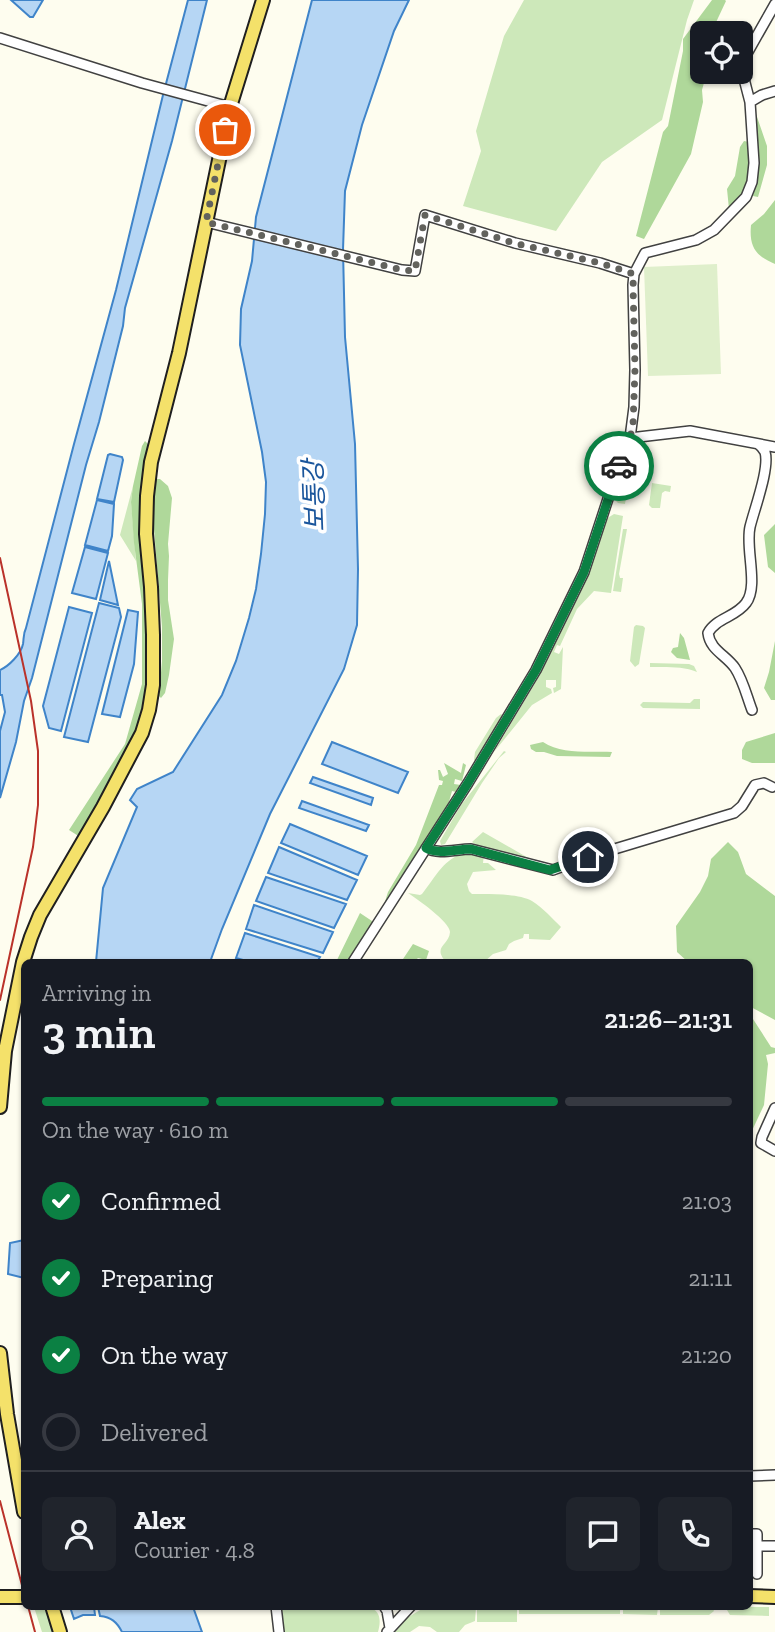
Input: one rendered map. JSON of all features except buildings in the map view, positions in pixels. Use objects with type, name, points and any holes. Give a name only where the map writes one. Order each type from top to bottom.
[{"type":"main road","points":[[24,959],[40,915],[103,807],[142,733],[149,710],[153,685],[151,587],[146,534],[151,462],[212,223],[230,107],[263,0]]},
{"type":"main road","points":[[0,1107],[5,1051],[21,972]]},
{"type":"main road","points":[[0,1353],[7,1415],[21,1495]]},
{"type":"main road","points":[[753,1596],[775,1597]]},
{"type":"main road","points":[[0,1597],[21,1597]]},
{"type":"main road","points":[[53,1610],[60,1632]]},
{"type":"street","points":[[355,959],[400,892],[527,685],[576,589],[633,425],[634,274],[645,253],[696,240],[714,230],[746,197],[752,182],[754,163],[750,102],[743,64],[775,4]]},
{"type":"street","points":[[0,38],[142,83],[230,107]]},
{"type":"street","points":[[750,102],[775,91]]},
{"type":"street","points":[[212,223],[415,271],[425,215],[514,243],[600,263],[634,274]]},
{"type":"street","points":[[630,438],[690,431],[775,447]]},
{"type":"street","points":[[752,710],[738,674],[710,643],[708,633],[718,621],[736,612],[750,596],[750,529],[760,493],[766,454],[758,444]]},
{"type":"street","points":[[426,848],[434,853],[471,849],[553,870],[734,813],[755,785],[764,783],[772,787]]},
{"type":"street","points":[[761,1143],[775,1108]]},
{"type":"street","points":[[753,1143],[761,1143],[775,1151]]},
{"type":"street","points":[[753,1476],[775,1475]]},
{"type":"street","points":[[753,1534],[757,1534],[757,1574]]},
{"type":"street","points":[[757,1546],[775,1546]]},
{"type":"street","points":[[276,1610],[279,1632]]},
{"type":"street","points":[[386,1610],[388,1630]]},
{"type":"street","points":[[388,1630],[407,1610]]},
{"type":"green space","points":[[524,0],[694,0],[662,120],[602,162],[556,231],[463,206],[481,151],[476,131],[504,36]]},
{"type":"green space","points":[[712,0],[726,1],[717,21],[696,21]]},
{"type":"green space","points":[[690,30],[690,84],[704,84],[703,102],[691,154],[644,239],[636,236],[663,132],[668,126],[683,39]]},
{"type":"green space","points":[[756,114],[767,146],[767,165],[758,197],[753,196],[757,147]]},
{"type":"green space","points":[[744,141],[749,142],[749,177],[745,191],[729,209],[727,189],[735,176],[740,147]]},
{"type":"green space","points":[[775,200],[775,264],[758,254],[752,244],[751,225]]},
{"type":"green space","points":[[717,264],[721,374],[648,376],[644,267]]},
{"type":"green space","points":[[145,441],[150,446],[146,586],[149,688],[139,732],[80,837],[69,830],[125,744],[142,684],[142,604],[131,502]]},
{"type":"green space","points":[[643,441],[630,471],[625,470],[623,465],[630,447]]},
{"type":"green space","points":[[157,479],[168,486],[172,498],[168,544],[168,600],[174,639],[169,675],[165,693],[161,698],[162,627],[153,517]]},
{"type":"green space","points":[[629,479],[625,504],[614,499],[619,481]]},
{"type":"green space","points":[[652,483],[671,486],[670,492],[662,493],[660,508],[652,508],[649,505]]},
{"type":"green space","points":[[133,486],[131,502],[136,561],[120,535]]},
{"type":"green space","points":[[614,514],[623,516],[611,593],[594,591],[577,609],[560,646],[557,645],[554,652],[559,654],[563,647],[561,689],[554,693],[556,680],[546,680],[546,687],[551,689],[552,693],[532,705],[494,752],[534,685],[581,590],[606,519]]},
{"type":"green space","points":[[775,524],[775,573],[768,567],[764,535]]},
{"type":"green space","points":[[623,529],[627,529],[619,574],[620,578],[623,578],[621,592],[613,591]]},
{"type":"green space","points":[[636,625],[645,628],[639,664],[635,667],[630,661]]},
{"type":"green space","points":[[680,633],[690,660],[677,658],[671,652],[678,647]]},
{"type":"green space","points":[[775,641],[775,700],[771,700],[764,688]]},
{"type":"green space","points":[[650,663],[689,664],[694,666],[697,672],[680,668],[650,667]]},
{"type":"green space","points":[[694,699],[700,699],[700,709],[643,708],[640,705],[643,702],[690,703]]},
{"type":"green space","points":[[501,714],[505,717],[477,762],[474,760],[475,752]]},
{"type":"green space","points":[[775,733],[775,763],[752,763],[742,759],[746,742]]},
{"type":"green space","points":[[543,742],[567,751],[612,752],[610,757],[557,756],[531,749],[530,745]]},
{"type":"green space","points":[[504,751],[506,752],[482,783],[445,844],[441,845],[440,841],[461,805]]},
{"type":"green space","points":[[444,763],[461,773],[463,763],[466,765],[462,781],[455,779],[454,784],[461,785],[456,792],[452,791],[447,809],[383,908],[388,892],[416,845],[439,785],[442,785],[438,770],[443,777],[448,774]]},
{"type":"green space","points":[[483,832],[530,859],[551,865],[587,854],[551,868],[481,848],[472,842]]},
{"type":"green space","points":[[728,842],[738,852],[746,874],[775,896],[775,1020],[753,1008],[753,959],[685,959],[677,952],[676,926],[700,892],[708,876],[711,859]]},
{"type":"green space","points":[[467,852],[484,854],[483,863],[488,863],[496,870],[473,872],[467,884],[472,894],[526,898],[544,910],[561,927],[550,940],[529,939],[529,934],[524,934],[523,938],[509,944],[506,950],[487,959],[444,959],[441,949],[449,937],[449,928],[408,893],[422,894],[446,863]]},
{"type":"green space","points":[[360,913],[375,923],[352,959],[337,959]]},
{"type":"green space","points":[[413,944],[429,951],[426,959],[403,959]]},
{"type":"green space","points":[[753,1019],[771,1047],[775,1048],[775,1053],[766,1055],[768,1064],[764,1105],[753,1128]]},
{"type":"green space","points":[[769,1607],[769,1616],[730,1615],[727,1610]]},
{"type":"green space","points":[[35,1610],[45,1610],[54,1632],[42,1632]]},
{"type":"green space","points":[[282,1610],[374,1610],[380,1624],[378,1632],[284,1632]]},
{"type":"green space","points":[[420,1610],[476,1610],[475,1621],[465,1625],[459,1632],[437,1632],[430,1627],[419,1626],[410,1632],[395,1632],[407,1618]]},
{"type":"green space","points":[[477,1610],[517,1610],[517,1622],[477,1622]]},
{"type":"green space","points":[[519,1610],[620,1610],[620,1614],[519,1614]]},
{"type":"green space","points":[[623,1610],[658,1610],[657,1615],[623,1614]]},
{"type":"green space","points":[[660,1610],[714,1611],[709,1615],[660,1615]]},
{"type":"water","points":[[11,0],[43,0],[33,17],[30,17]]},
{"type":"water","points":[[188,0],[207,0],[0,798],[0,731],[5,712],[0,695],[0,670],[14,659],[23,644],[116,290]]},
{"type":"water","name":"보통강","points":[[312,0],[409,0],[394,31],[362,125],[345,191],[345,337],[355,444],[358,569],[357,625],[344,669],[270,814],[211,959],[96,959],[103,888],[137,807],[130,800],[137,789],[173,772],[222,695],[236,661],[256,589],[266,482],[240,345],[241,309],[252,261],[256,217]]},
{"type":"water","points":[[110,454],[122,457],[123,460],[114,502],[97,499]]},
{"type":"water","points":[[97,500],[114,504],[108,551],[85,545]]},
{"type":"water","points":[[85,547],[108,553],[96,599],[72,593]]},
{"type":"water","points":[[109,561],[118,605],[100,600]]},
{"type":"water","points":[[99,603],[119,608],[121,617],[88,742],[64,737]]},
{"type":"water","points":[[69,607],[92,613],[61,731],[49,728],[43,706]]},
{"type":"water","points":[[128,610],[138,612],[134,664],[120,717],[102,714]]},
{"type":"water","points":[[332,742],[408,772],[398,793],[322,764]]},
{"type":"water","points":[[313,777],[373,798],[371,805],[310,783]]},
{"type":"water","points":[[302,801],[369,825],[366,831],[299,808]]},
{"type":"water","points":[[290,824],[367,856],[358,875],[281,843]]},
{"type":"water","points":[[279,847],[357,880],[347,900],[268,873]]},
{"type":"water","points":[[266,877],[346,904],[334,928],[256,901]]},
{"type":"water","points":[[254,905],[333,932],[323,953],[246,929]]},
{"type":"water","points":[[245,933],[320,957],[319,959],[236,958]]},
{"type":"water","points":[[21,1241],[21,1277],[8,1274],[10,1243]]},
{"type":"water","points":[[71,1610],[94,1610],[95,1615],[83,1615],[74,1619]]},
{"type":"water","points":[[99,1610],[194,1610],[202,1632],[122,1632],[113,1621],[100,1616]]},
{"type":"railway","points":[[0,558],[31,701],[38,751],[38,805],[33,847],[0,1000]]},
{"type":"railway","points":[[0,1501],[21,1582]]},
{"type":"railway","points":[[29,1610],[35,1632]]},
{"type":"way so far","points":[[225,130],[206,222],[415,271],[425,215],[514,243],[600,263],[634,274],[633,425],[619,466]]},
{"type":"route","points":[[588,857],[550,870],[471,849],[434,853],[426,848],[536,670],[584,572],[619,466]]}]
